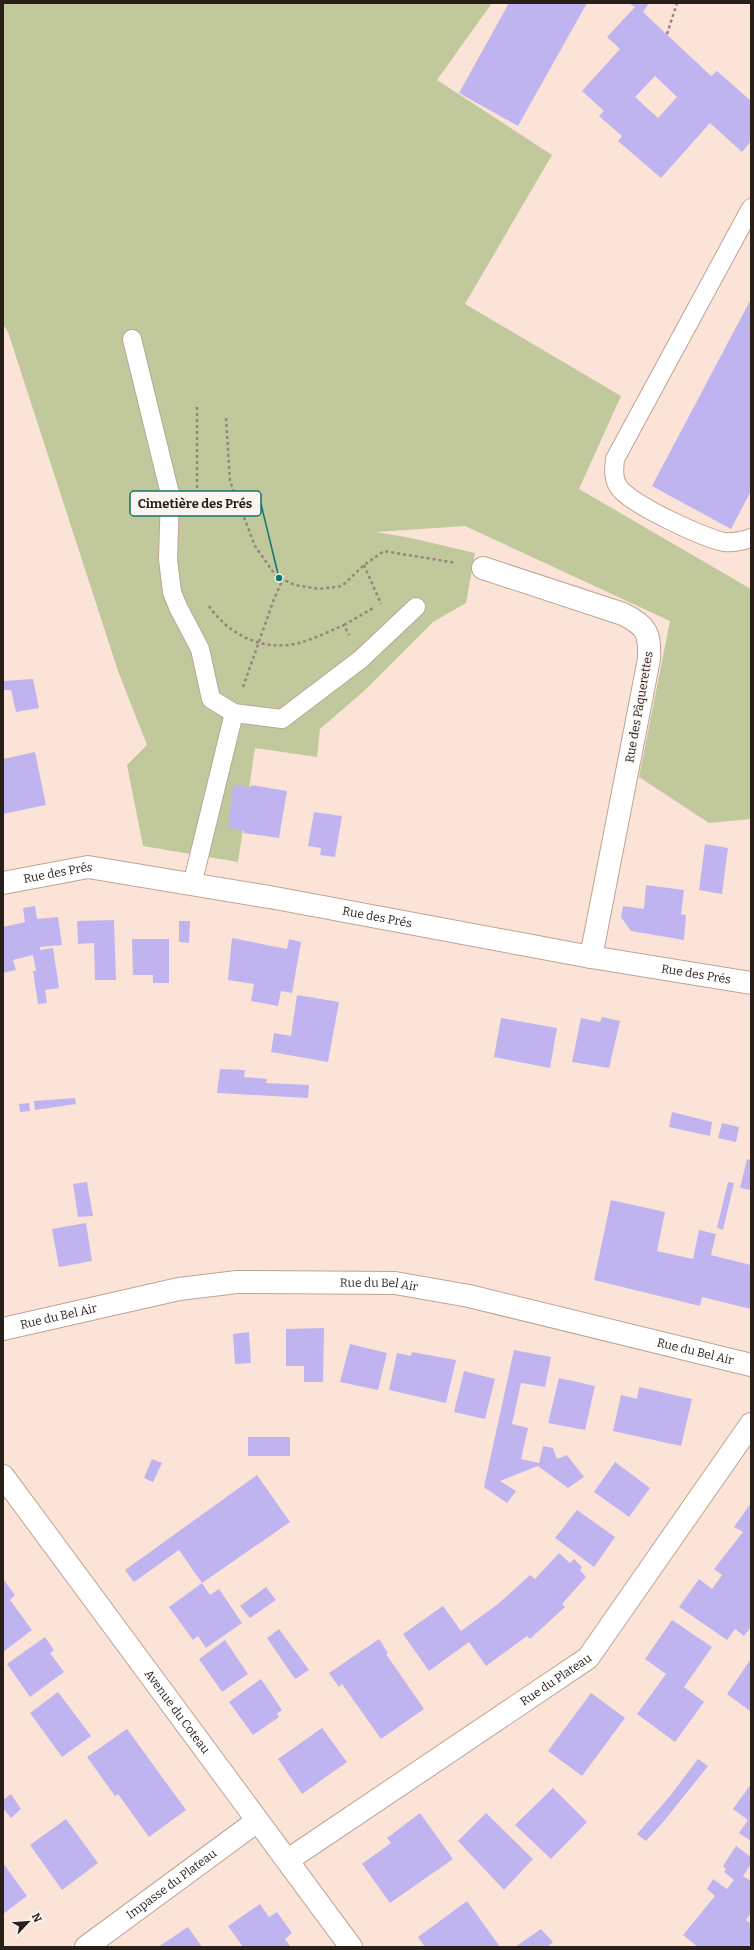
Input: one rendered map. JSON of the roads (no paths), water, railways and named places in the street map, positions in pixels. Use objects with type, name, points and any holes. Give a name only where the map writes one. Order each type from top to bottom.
[{"type":"street","name":"Rue des Pâquerettes","points":[[483,568],[623,614],[636,620],[650,639],[649,659],[591,957]]},
{"type":"street","name":"Rue des Prés","points":[[3,883],[88,867],[275,898],[591,957],[751,983]]},
{"type":"street","name":"Rue du Bel Air","points":[[3,1329],[186,1288],[237,1282],[395,1283],[469,1296],[751,1365]]},
{"type":"street","name":"Rue du Plateau","points":[[288,1860],[588,1658],[751,1424]]},
{"type":"street","name":"Avenue du Coteau","points":[[3,1476],[351,1947]]},
{"type":"street","name":"Impasse du Plateau","points":[[86,1947],[257,1821]]},
{"type":"lane","points":[[751,208],[615,459],[614,474],[618,486],[625,495],[645,507],[710,538],[735,542],[751,538]]},
{"type":"lane","points":[[132,339],[170,494],[168,560],[172,592],[178,607],[200,649],[211,699],[234,713],[282,719],[362,660],[416,607]]},
{"type":"lane","points":[[192,884],[234,713]]},
{"type":"place","name":"Cimetière des Prés","points":[[279,578]]}]
